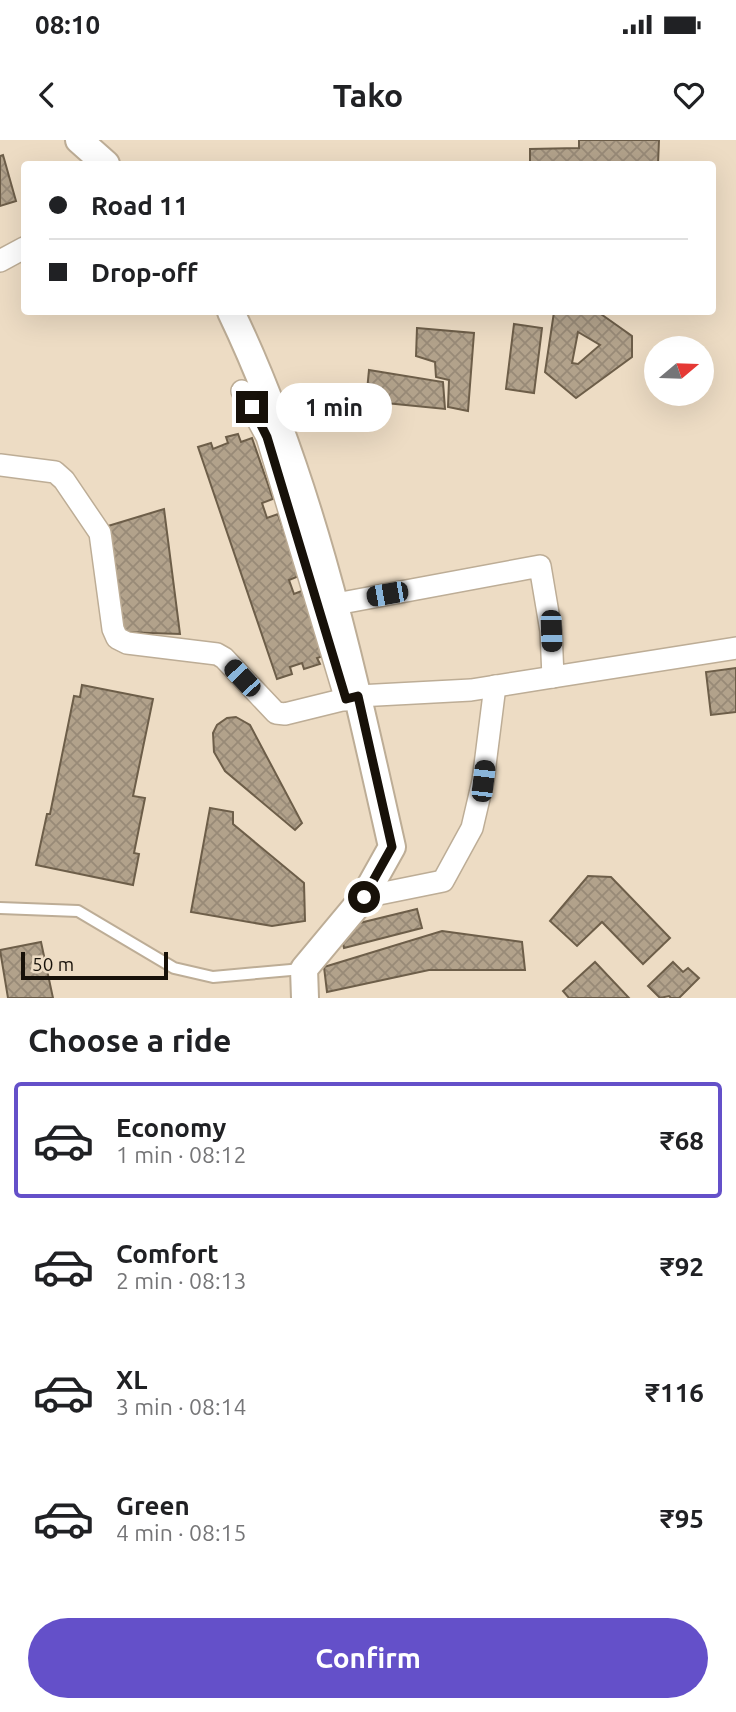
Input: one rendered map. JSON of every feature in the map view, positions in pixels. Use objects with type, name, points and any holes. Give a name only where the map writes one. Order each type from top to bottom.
[{"type":"street","points":[[79,140],[103,161]]},
{"type":"street","points":[[0,250],[21,239]]},
{"type":"street","points":[[0,261],[21,250]]},
{"type":"street","points":[[232,315],[257,366],[291,455],[336,604],[352,698]]},
{"type":"street","points":[[242,391],[267,437],[352,698],[392,847],[364,897],[304,969],[304,998]]},
{"type":"street","points":[[0,465],[55,472],[100,533],[113,629],[117,638],[127,642],[216,654],[224,658],[272,711],[281,715],[352,698],[471,690],[736,648]]},
{"type":"street","points":[[336,604],[540,566],[551,631],[553,677]]},
{"type":"street","points":[[364,897],[443,881],[472,828],[483,781],[495,686]]},
{"type":"lane","points":[[0,908],[78,911],[174,968],[213,977],[304,969]]},
{"type":"building","points":[[579,140],[659,140],[658,161],[530,161],[530,149],[579,148]]},
{"type":"building","points":[[3,155],[16,201],[0,206],[0,156]]},
{"type":"building","points":[[554,315],[602,315],[632,336],[632,357],[576,398],[545,372]],"holes":[[[578,332],[600,345],[578,364],[572,363]]]},
{"type":"building","points":[[514,324],[542,328],[534,393],[506,389]]},
{"type":"building","points":[[417,328],[474,333],[468,411],[448,407],[449,380],[436,377],[435,362],[416,356]]},
{"type":"building","points":[[369,370],[443,382],[445,409],[366,401]]},
{"type":"building","points":[[238,434],[241,442],[252,438],[273,499],[262,503],[267,518],[278,514],[299,576],[289,580],[294,594],[304,590],[326,655],[317,658],[320,664],[304,669],[302,663],[290,667],[292,674],[277,679],[198,447],[211,443],[213,449],[228,443],[226,437]]},
{"type":"building","points":[[164,509],[180,634],[120,632],[108,526]]},
{"type":"building","points":[[736,668],[736,712],[711,715],[706,672]]},
{"type":"building","points":[[82,685],[153,699],[133,796],[145,798],[134,853],[139,854],[133,885],[36,865],[47,814],[50,814],[74,696],[80,697]]},
{"type":"building","points":[[236,717],[250,725],[302,823],[295,830],[225,771],[214,752],[213,733],[217,725],[227,718]]},
{"type":"building","points":[[210,808],[233,812],[233,824],[304,883],[305,921],[272,926],[191,912]]},
{"type":"building","points":[[588,876],[611,877],[670,938],[643,964],[602,922],[577,946],[550,921]]},
{"type":"building","points":[[417,909],[422,928],[344,948],[339,928]]},
{"type":"building","points":[[442,931],[522,942],[525,970],[429,970],[327,992],[324,967]]},
{"type":"building","points":[[41,942],[53,998],[8,998],[0,950]]},
{"type":"building","points":[[595,962],[629,998],[569,998],[563,991]]},
{"type":"building","points":[[673,962],[683,972],[688,968],[699,978],[679,998],[660,998],[648,986]]},
{"type":"route","points":[[252,407],[265,430],[346,699],[358,696],[387,822],[392,847],[364,897]]}]
